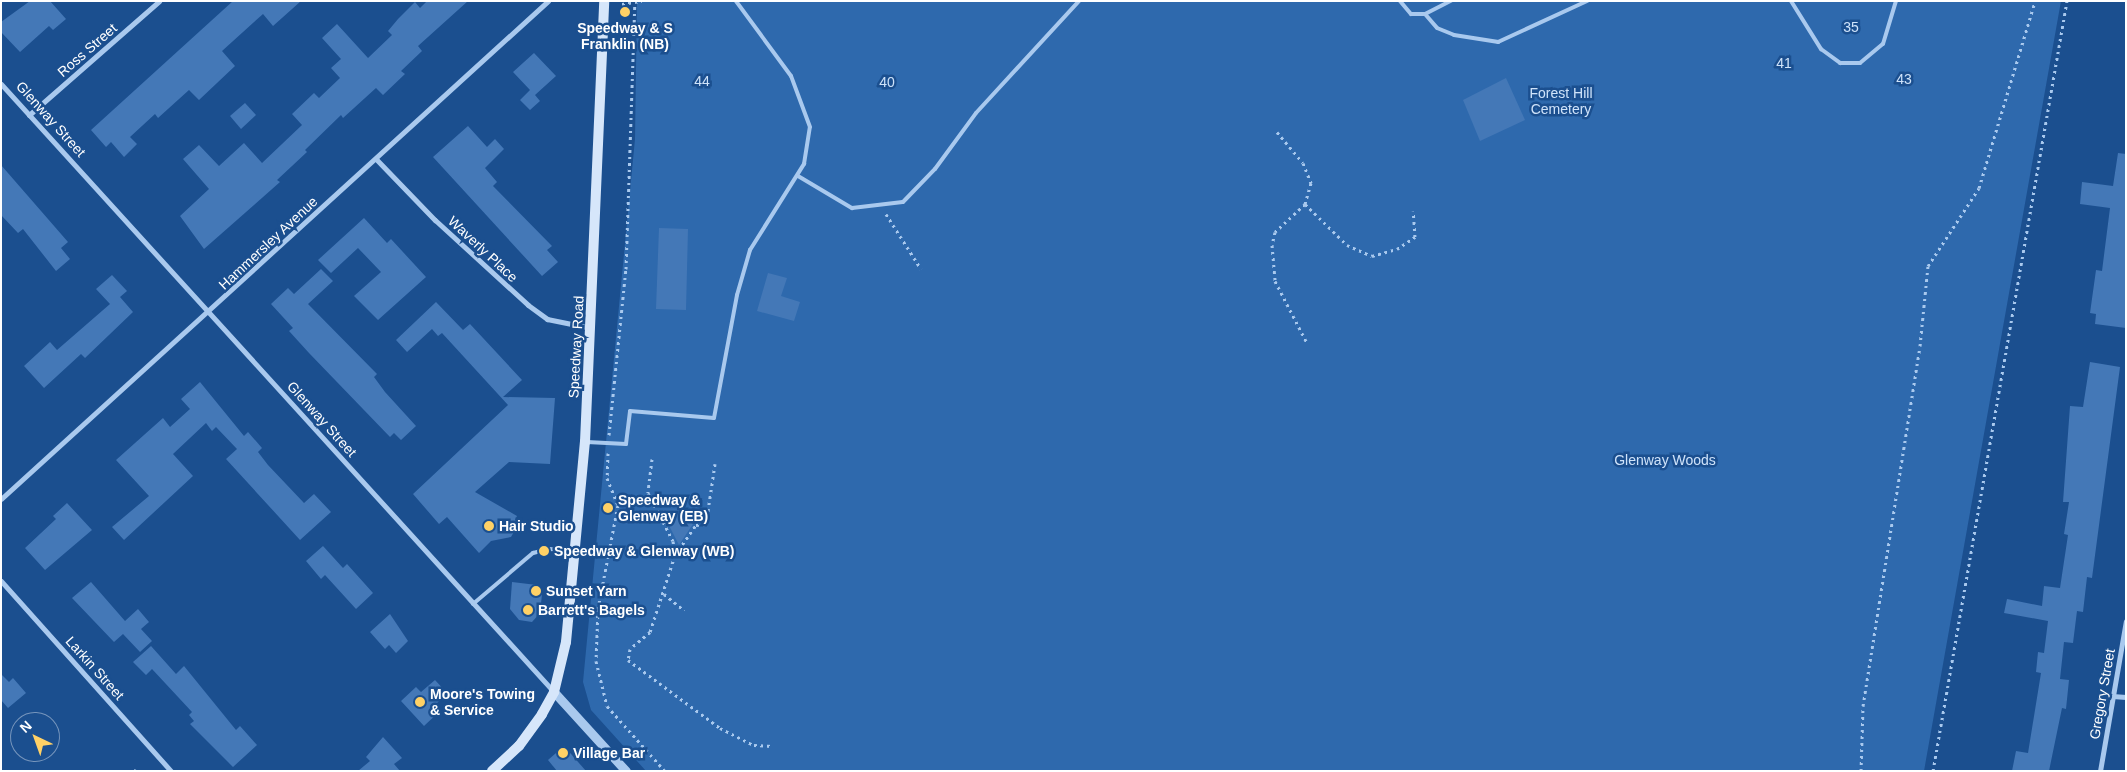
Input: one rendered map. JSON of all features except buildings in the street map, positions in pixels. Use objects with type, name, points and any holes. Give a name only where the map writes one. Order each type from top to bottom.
[{"type":"main road","name":"Speedway Road","points":[[492,771],[519,746],[554,692],[566,642],[585,442],[604,1]]},
{"type":"street","name":"Ross Street","points":[[30,115],[159,1]]},
{"type":"street","name":"Hammersley Avenue","points":[[1,499],[208,314],[548,1]]},
{"type":"street","name":"Glenway Street","points":[[1,84],[208,314],[626,771]]},
{"type":"street","name":"Waverly Place","points":[[376,159],[441,226],[528,305],[548,319],[591,328]]},
{"type":"street","name":"Larkin Street","points":[[1,581],[171,771]]},
{"type":"street","name":"Gregory Street","points":[[2100,771],[2126,621]]},
{"type":"street","points":[[2112,696],[2126,697]]},
{"type":"lane","points":[[585,442],[626,444],[630,411],[714,418],[737,295],[750,250],[804,164],[810,127],[791,76],[736,1]]},
{"type":"lane","points":[[798,176],[852,208],[903,202],[929,176],[976,113],[1079,1]]},
{"type":"lane","points":[[1400,1],[1411,14],[1425,14],[1451,1]]},
{"type":"lane","points":[[1425,14],[1437,28],[1454,35],[1498,42],[1588,1]]},
{"type":"lane","points":[[1792,1],[1821,49],[1840,63],[1860,62],[1883,44],[1896,1]]},
{"type":"lane","points":[[472,604],[534,553],[549,549],[576,551]]},
{"type":"path","points":[[622,4],[635,4],[642,1]]},
{"type":"path","points":[[1861,771],[1864,706],[1918,356],[1928,266],[1979,188],[2035,1]]},
{"type":"path","points":[[1933,771],[2067,1]]},
{"type":"path","points":[[635,4],[626,269],[608,443],[607,478],[618,504],[598,609],[596,662],[607,706],[665,771]]},
{"type":"path","points":[[1277,132],[1307,171],[1310,196],[1305,204],[1275,232],[1272,245],[1275,281],[1306,341]]},
{"type":"path","points":[[1305,204],[1347,245],[1372,256],[1397,250],[1415,237],[1413,211]]},
{"type":"path","points":[[881,205],[921,269]]},
{"type":"path","points":[[652,459],[648,493],[673,541],[675,555]]},
{"type":"path","points":[[715,464],[706,524],[696,525],[675,555],[664,594],[650,632],[630,649],[628,660],[720,728],[754,745],[774,746]]},
{"type":"path","points":[[664,594],[684,610]]},
{"type":"green space","points":[[637,1],[2061,1],[1924,771],[646,771],[591,710],[583,682],[635,139]]},
{"type":"place","name":"Speedway & S Franklin (NB)","points":[[625,12]]},
{"type":"place","name":"Speedway & Glenway (EB)","points":[[608,508]]},
{"type":"place","name":"Hair Studio","points":[[489,526]]},
{"type":"place","name":"Speedway & Glenway (WB)","points":[[544,551]]},
{"type":"place","name":"Sunset Yarn","points":[[536,591]]},
{"type":"place","name":"Barrett's Bagels","points":[[528,610]]},
{"type":"place","name":"Moore's Towing & Service","points":[[420,702]]},
{"type":"place","name":"Village Bar","points":[[563,753]]},
{"type":"park label","name":"35","points":[[1851,27]]},
{"type":"park label","name":"41","points":[[1784,63]]},
{"type":"park label","name":"43","points":[[1904,79]]},
{"type":"park label","name":"44","points":[[702,81]]},
{"type":"park label","name":"40","points":[[887,82]]},
{"type":"park label","name":"Forest Hill Cemetery","points":[[1561,102]]},
{"type":"park label","name":"Glenway Woods","points":[[1665,460]]}]
